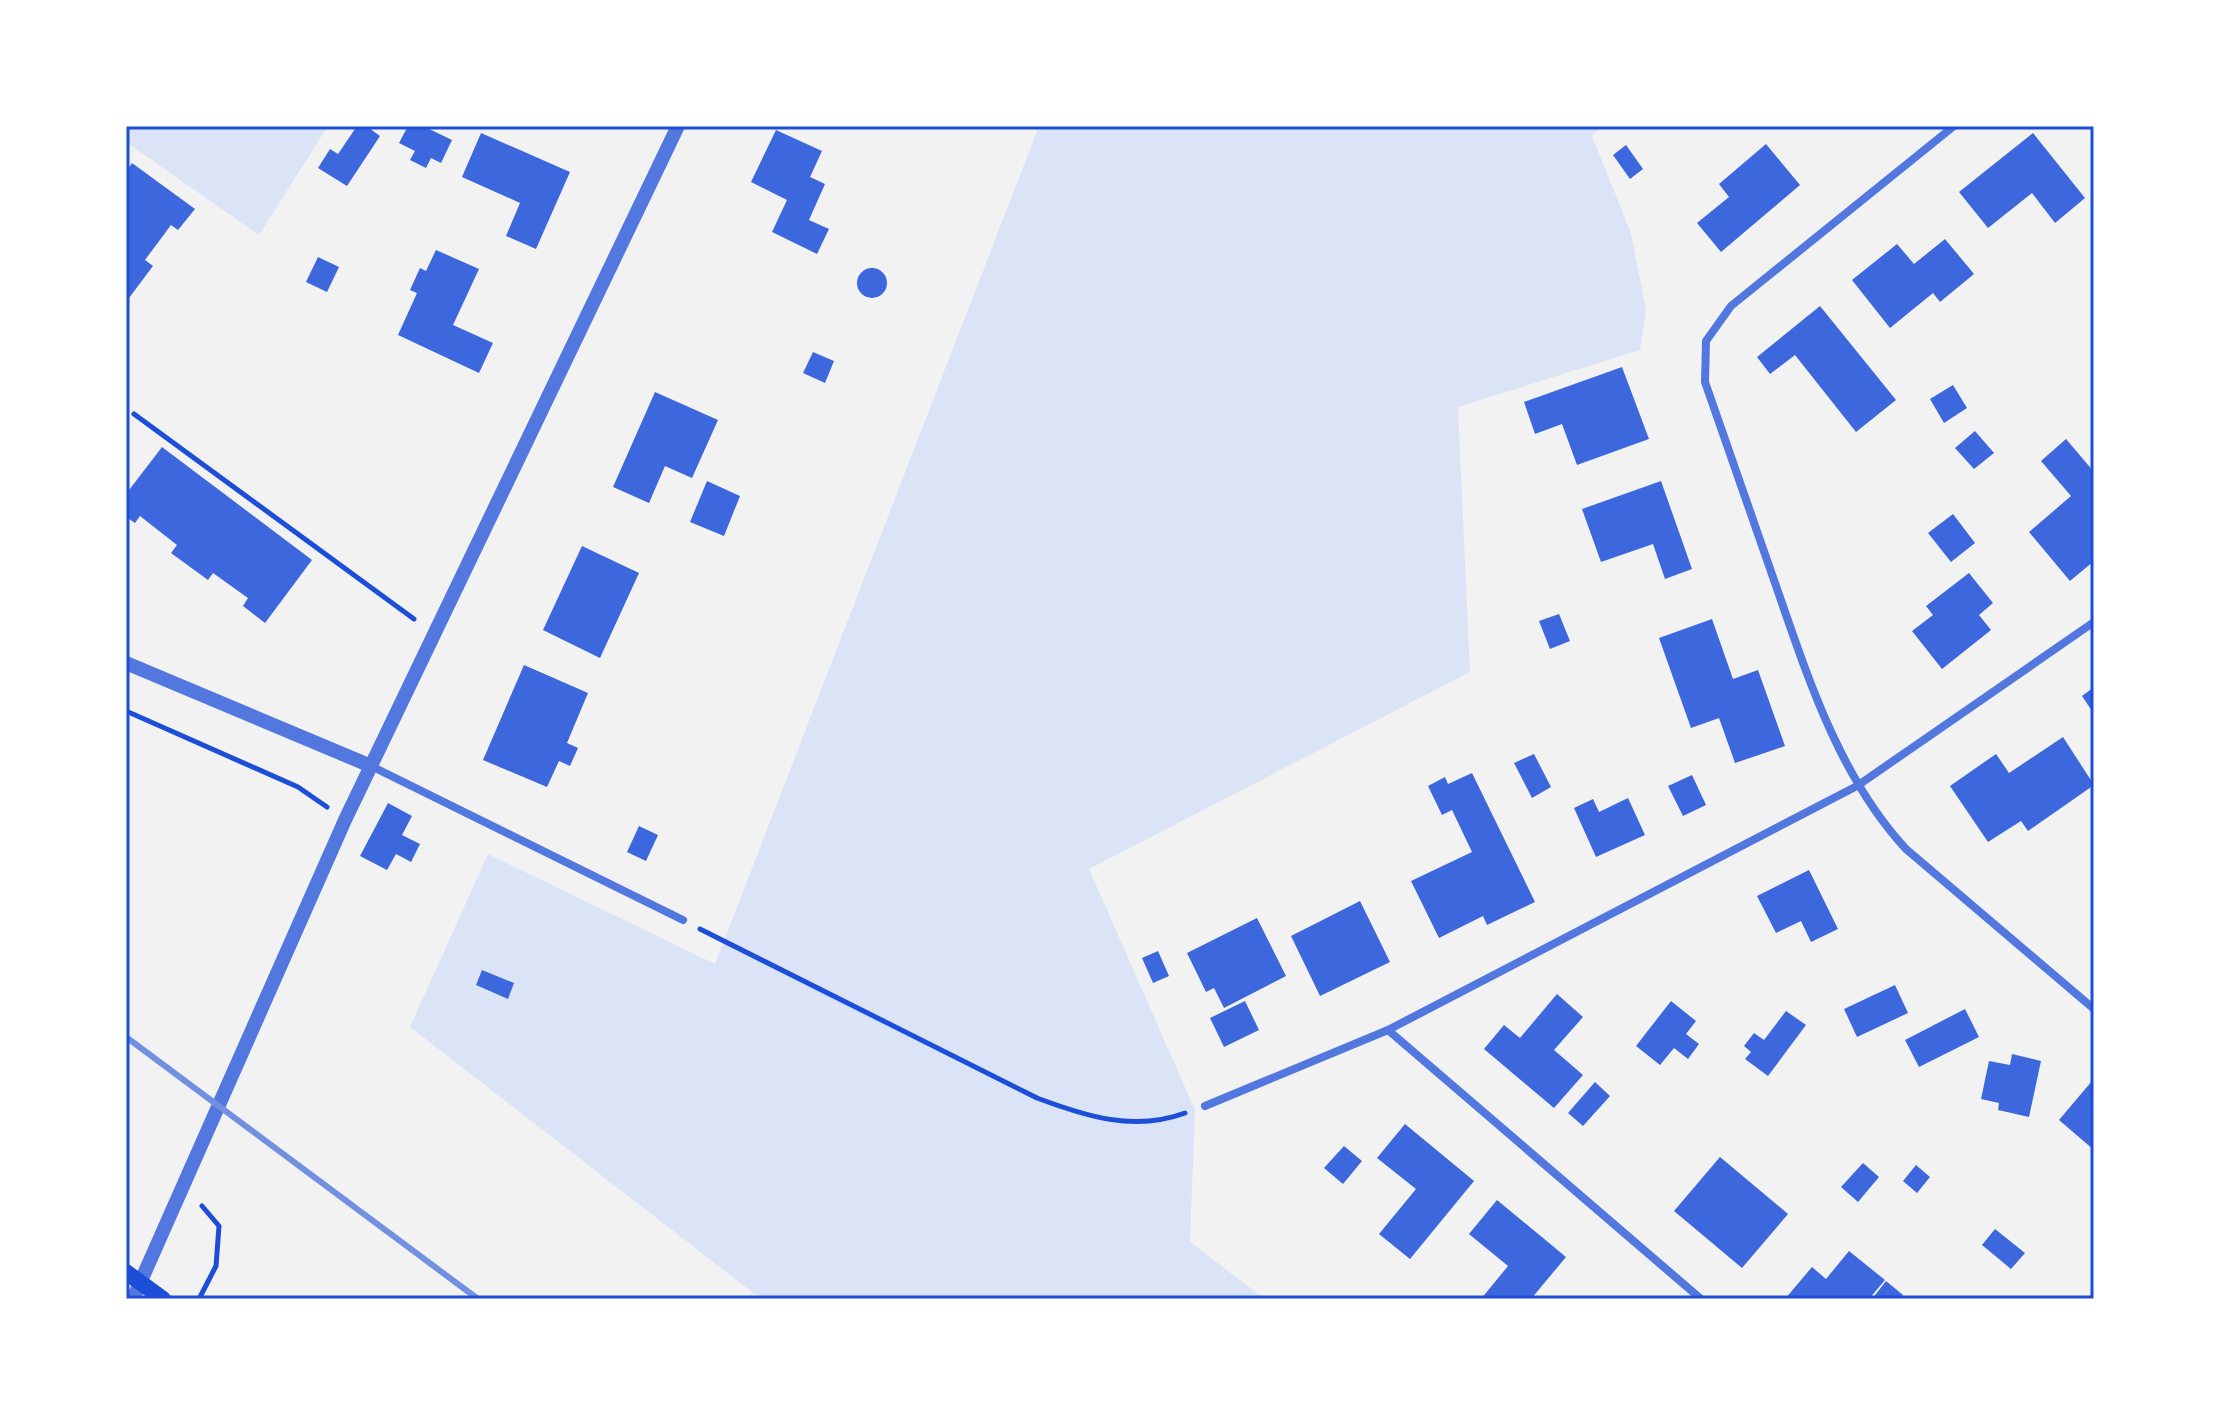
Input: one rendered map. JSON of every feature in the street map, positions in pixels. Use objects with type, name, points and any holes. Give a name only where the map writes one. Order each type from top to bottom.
[{"type":"main road","points":[[126,1272],[163,1299]]},
{"type":"street","points":[[133,1299],[345,820],[678,126]]},
{"type":"street","points":[[1954,126],[1731,306],[1709,334],[1705,349],[1705,382],[1799,650],[1857,786],[1879,820],[1906,849],[2094,1009]]},
{"type":"street","points":[[1205,1106],[1388,1030],[1857,786],[2094,622]]},
{"type":"street","points":[[126,663],[371,766],[683,920]]},
{"type":"street","points":[[1388,1030],[1701,1299]]},
{"type":"path","points":[[134,414],[434,633]]},
{"type":"path","points":[[126,711],[298,787],[345,820]]},
{"type":"path","points":[[683,920],[1037,1098],[1087,1116],[1120,1122],[1149,1121],[1205,1106]]},
{"type":"path","points":[[184,1184],[219,1226],[216,1266],[199,1299]]},
{"type":"shaded area","points":[[126,126],[328,126],[259,235],[126,142]]},
{"type":"shaded area","points":[[1039,126],[1602,126],[1592,136],[1631,233],[1646,310],[1640,350],[1458,407],[1470,672],[1089,869],[1195,1110],[1190,1242],[1265,1299],[761,1299],[410,1027],[488,854],[715,964]]},
{"type":"building","points":[[357,126],[366,126],[380,136],[347,186],[318,168],[330,149],[338,154]]},
{"type":"building","points":[[408,126],[423,126],[452,140],[441,163],[431,158],[426,168],[410,160],[415,151],[399,143]]},
{"type":"building","points":[[776,130],[822,151],[810,177],[825,184],[809,220],[829,229],[817,254],[772,232],[787,200],[751,182]]},
{"type":"building","points":[[481,133],[570,172],[536,249],[506,236],[520,203],[462,177]]},
{"type":"building","points":[[2033,133],[2085,198],[2055,223],[2032,193],[1988,228],[1959,192]]},
{"type":"building","points":[[1766,144],[1800,185],[1721,252],[1697,223],[1729,197],[1719,184]]},
{"type":"building","points":[[1626,145],[1643,169],[1630,179],[1613,155]]},
{"type":"building","points":[[132,163],[195,209],[178,230],[171,225],[145,260],[153,266],[126,302],[126,172]]},
{"type":"building","points":[[1945,239],[1974,274],[1940,302],[1933,293],[1890,328],[1852,280],[1897,244],[1914,264]]},
{"type":"building","points":[[436,250],[479,269],[453,325],[493,343],[479,373],[398,335],[417,293],[410,290],[420,268],[426,271]]},
{"type":"building","points":[[318,257],[339,267],[327,292],[306,282]]},
{"type":"building","points":[[872,268],[882,273],[887,283],[882,293],[872,298],[862,293],[857,283],[862,273]]},
{"type":"building","points":[[1820,306],[1896,400],[1856,432],[1795,355],[1770,374],[1757,357]]},
{"type":"building","points":[[813,352],[834,361],[825,383],[803,373]]},
{"type":"building","points":[[1622,367],[1649,439],[1577,465],[1562,424],[1535,434],[1524,402]]},
{"type":"building","points":[[1953,385],[1967,408],[1944,423],[1930,399]]},
{"type":"building","points":[[655,392],[718,420],[692,478],[665,466],[649,503],[613,487]]},
{"type":"building","points":[[1975,431],[1994,453],[1974,469],[1955,448]]},
{"type":"building","points":[[2066,439],[2094,472],[2094,561],[2070,581],[2029,532],[2071,496],[2041,461]]},
{"type":"building","points":[[162,447],[312,560],[265,623],[243,606],[248,598],[213,573],[208,580],[171,553],[177,545],[140,516],[135,523],[126,517],[126,494]]},
{"type":"building","points":[[707,481],[740,496],[724,536],[690,522]]},
{"type":"building","points":[[1661,481],[1692,569],[1665,579],[1653,544],[1601,562],[1582,509]]},
{"type":"building","points":[[1953,514],[1975,543],[1951,562],[1928,533]]},
{"type":"building","points":[[582,546],[639,573],[600,658],[543,630]]},
{"type":"building","points":[[1969,573],[1993,603],[1979,615],[1991,630],[1942,669],[1912,631],[1933,615],[1926,606]]},
{"type":"building","points":[[1559,614],[1570,641],[1550,649],[1539,621]]},
{"type":"building","points":[[1712,619],[1733,679],[1758,670],[1785,746],[1735,763],[1719,718],[1691,728],[1659,638]]},
{"type":"building","points":[[524,665],[588,693],[567,743],[578,748],[570,766],[559,761],[547,787],[483,760]]},
{"type":"building","points":[[2094,687],[2094,714],[2082,696]]},
{"type":"building","points":[[2063,737],[2094,785],[2028,831],[2021,821],[1988,842],[1950,786],[1996,754],[2009,773]]},
{"type":"building","points":[[1534,754],[1551,787],[1532,798],[1514,763]]},
{"type":"building","points":[[1472,773],[1535,902],[1487,925],[1483,916],[1439,938],[1411,881],[1472,852],[1452,810],[1442,815],[1428,786],[1445,777],[1448,784]]},
{"type":"building","points":[[1692,775],[1706,805],[1683,816],[1668,786]]},
{"type":"building","points":[[1628,798],[1645,835],[1596,857],[1574,808],[1593,799],[1599,812]]},
{"type":"building","points":[[388,803],[412,816],[402,835],[420,844],[411,862],[396,854],[387,870],[360,856]]},
{"type":"building","points":[[639,826],[658,835],[646,861],[627,852]]},
{"type":"building","points":[[1809,870],[1838,929],[1811,942],[1801,921],[1776,933],[1757,896]]},
{"type":"building","points":[[1360,901],[1390,962],[1320,996],[1291,936]]},
{"type":"building","points":[[1257,918],[1286,976],[1224,1008],[1214,988],[1206,992],[1187,953]]},
{"type":"building","points":[[1158,951],[1169,976],[1153,983],[1142,958]]},
{"type":"building","points":[[482,970],[514,983],[508,999],[476,985]]},
{"type":"building","points":[[1895,985],[1908,1013],[1857,1037],[1844,1009]]},
{"type":"building","points":[[1557,994],[1583,1017],[1554,1050],[1583,1075],[1554,1108],[1484,1049],[1504,1025],[1520,1038]]},
{"type":"building","points":[[1245,1001],[1259,1030],[1224,1047],[1210,1018]]},
{"type":"building","points":[[1671,1001],[1696,1021],[1686,1034],[1699,1044],[1688,1059],[1674,1048],[1660,1065],[1636,1046]]},
{"type":"building","points":[[1965,1009],[1979,1037],[1919,1067],[1905,1040]]},
{"type":"building","points":[[1786,1011],[1806,1025],[1768,1076],[1745,1059],[1751,1052],[1744,1046],[1754,1033],[1764,1040]]},
{"type":"building","points":[[2012,1054],[2041,1061],[2029,1117],[1998,1110],[1999,1103],[1981,1099],[1989,1061],[2010,1065]]},
{"type":"building","points":[[1595,1082],[1610,1096],[1583,1126],[1568,1113]]},
{"type":"building","points":[[2094,1082],[2094,1150],[2059,1120]]},
{"type":"building","points":[[1405,1124],[1474,1181],[1410,1259],[1379,1234],[1416,1189],[1377,1158]]},
{"type":"building","points":[[1344,1146],[1362,1161],[1343,1184],[1324,1168]]},
{"type":"building","points":[[1720,1157],[1788,1214],[1742,1268],[1674,1211]]},
{"type":"building","points":[[1863,1163],[1879,1177],[1858,1202],[1841,1187]]},
{"type":"building","points":[[1916,1165],[1930,1177],[1917,1193],[1903,1181]]},
{"type":"building","points":[[1497,1200],[1566,1257],[1531,1299],[1481,1299],[1508,1266],[1469,1234]]},
{"type":"building","points":[[1995,1229],[2025,1253],[2011,1269],[1982,1245]]},
{"type":"building","points":[[1849,1251],[1885,1280],[1869,1299],[1785,1299],[1812,1267],[1826,1279]]},
{"type":"building","points":[[1886,1281],[1903,1295],[1899,1299],[1872,1299]]},
{"type":"railway","points":[[126,1037],[478,1299]]}]
